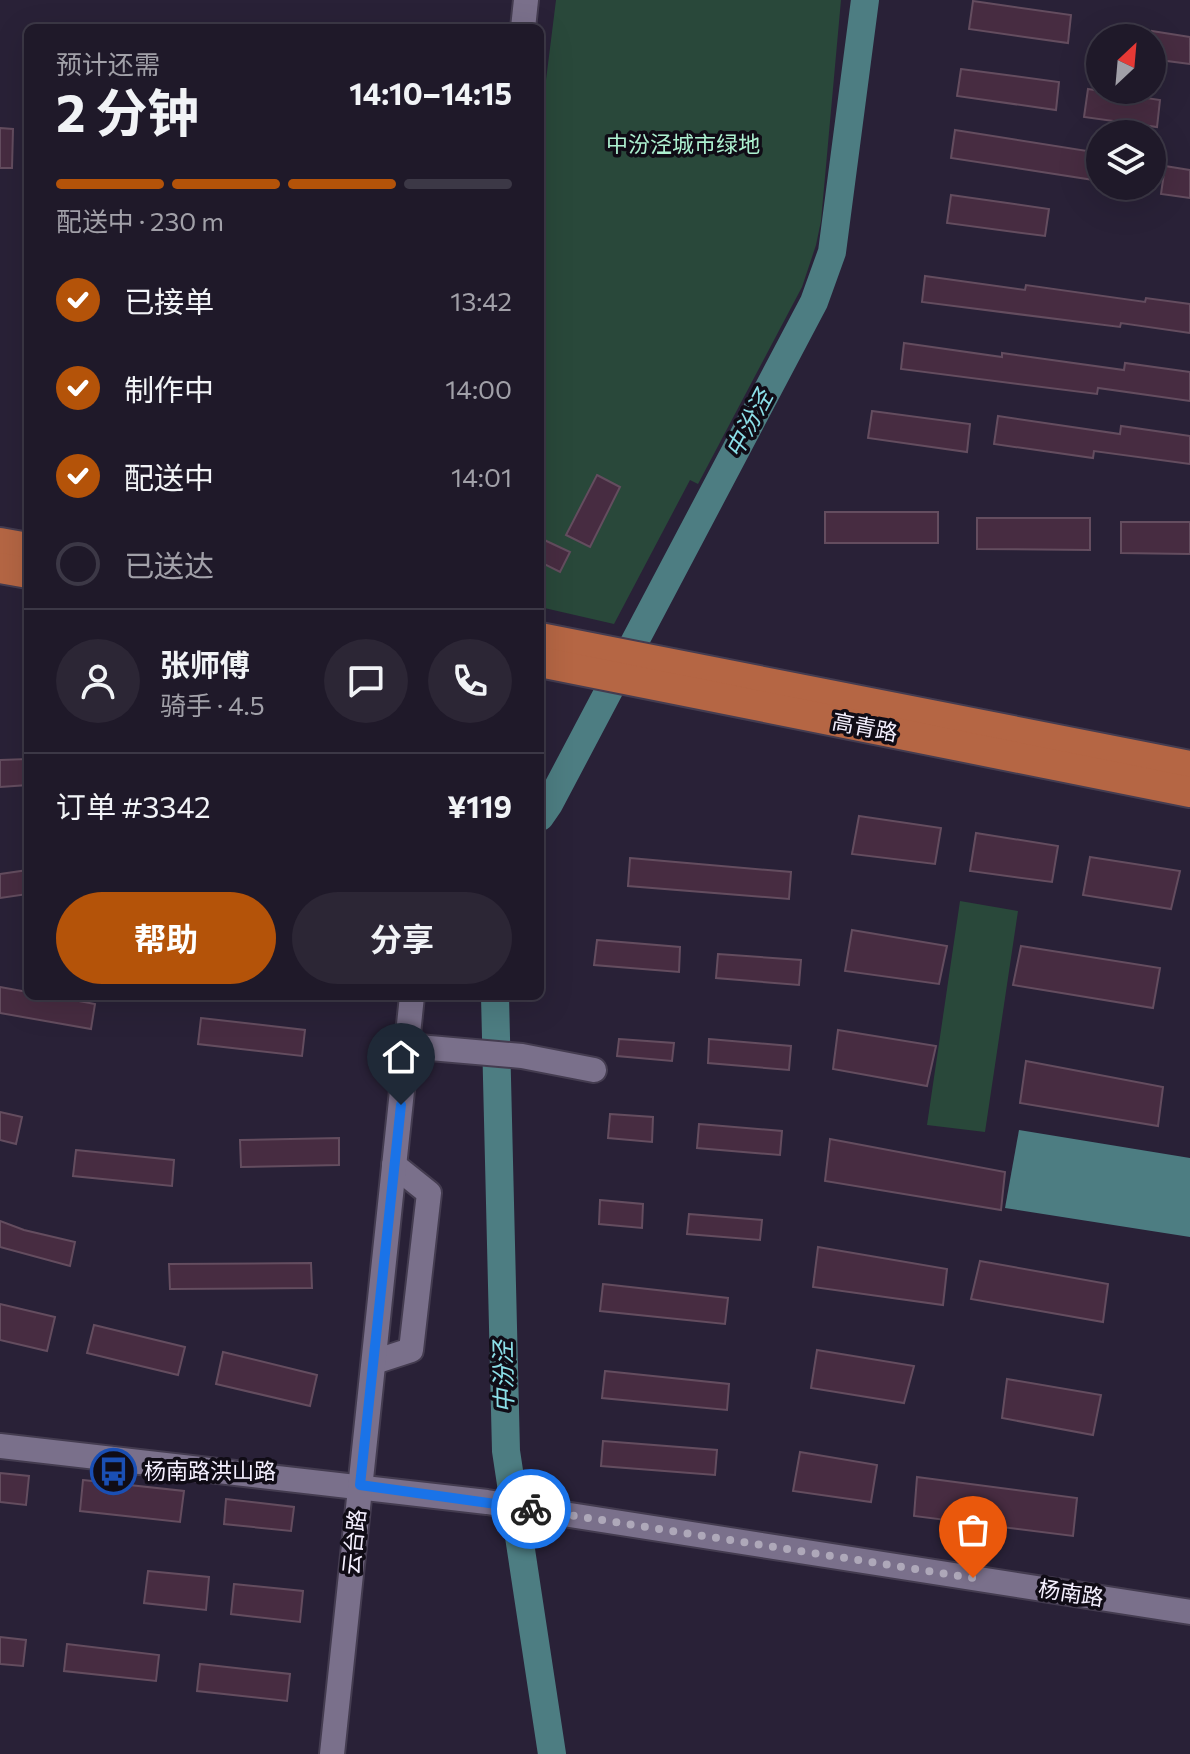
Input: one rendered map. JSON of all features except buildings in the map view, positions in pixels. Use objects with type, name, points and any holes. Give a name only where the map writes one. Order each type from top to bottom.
[{"type":"main road","points":[[0,543],[24,547]]},
{"type":"main road","points":[[0,568],[24,572]]},
{"type":"main road","name":"高青路","points":[[544,640],[591,664]]},
{"type":"main road","name":"高青路","points":[[544,662],[591,664],[657,673],[1190,766]]},
{"type":"main road","name":"高青路","points":[[657,673],[1190,792]]},
{"type":"street","points":[[523,24],[526,0]]},
{"type":"street","points":[[544,678],[591,664]]},
{"type":"street","name":"云台路","points":[[332,1754],[412,1000]]},
{"type":"street","points":[[407,1046],[522,1056],[594,1070]]},
{"type":"street","points":[[374,1362],[411,1350],[429,1193],[394,1165]]},
{"type":"street","name":"杨南路","points":[[0,1446],[487,1502],[1190,1612]]},
{"type":"green space","name":"中汾泾城市绿地","points":[[556,0],[841,0],[821,221],[802,287],[698,484],[690,480],[614,624],[544,608],[544,96]]},
{"type":"green space","points":[[960,901],[1018,911],[985,1132],[927,1125]]},
{"type":"shaded area","points":[[1019,1130],[1190,1158],[1190,1237],[1005,1208]]},
{"type":"waterway","name":"中汾泾","points":[[544,811],[814,302],[832,252],[865,0]]},
{"type":"waterway","name":"中汾泾","points":[[495,1000],[506,1451],[552,1754]]},
{"type":"way so far","points":[[531,1509],[973,1578]]},
{"type":"place","name":"杨南路洪山路","points":[[113,1471]]},
{"type":"route","points":[[401,1105],[360,1485],[531,1509]]}]
